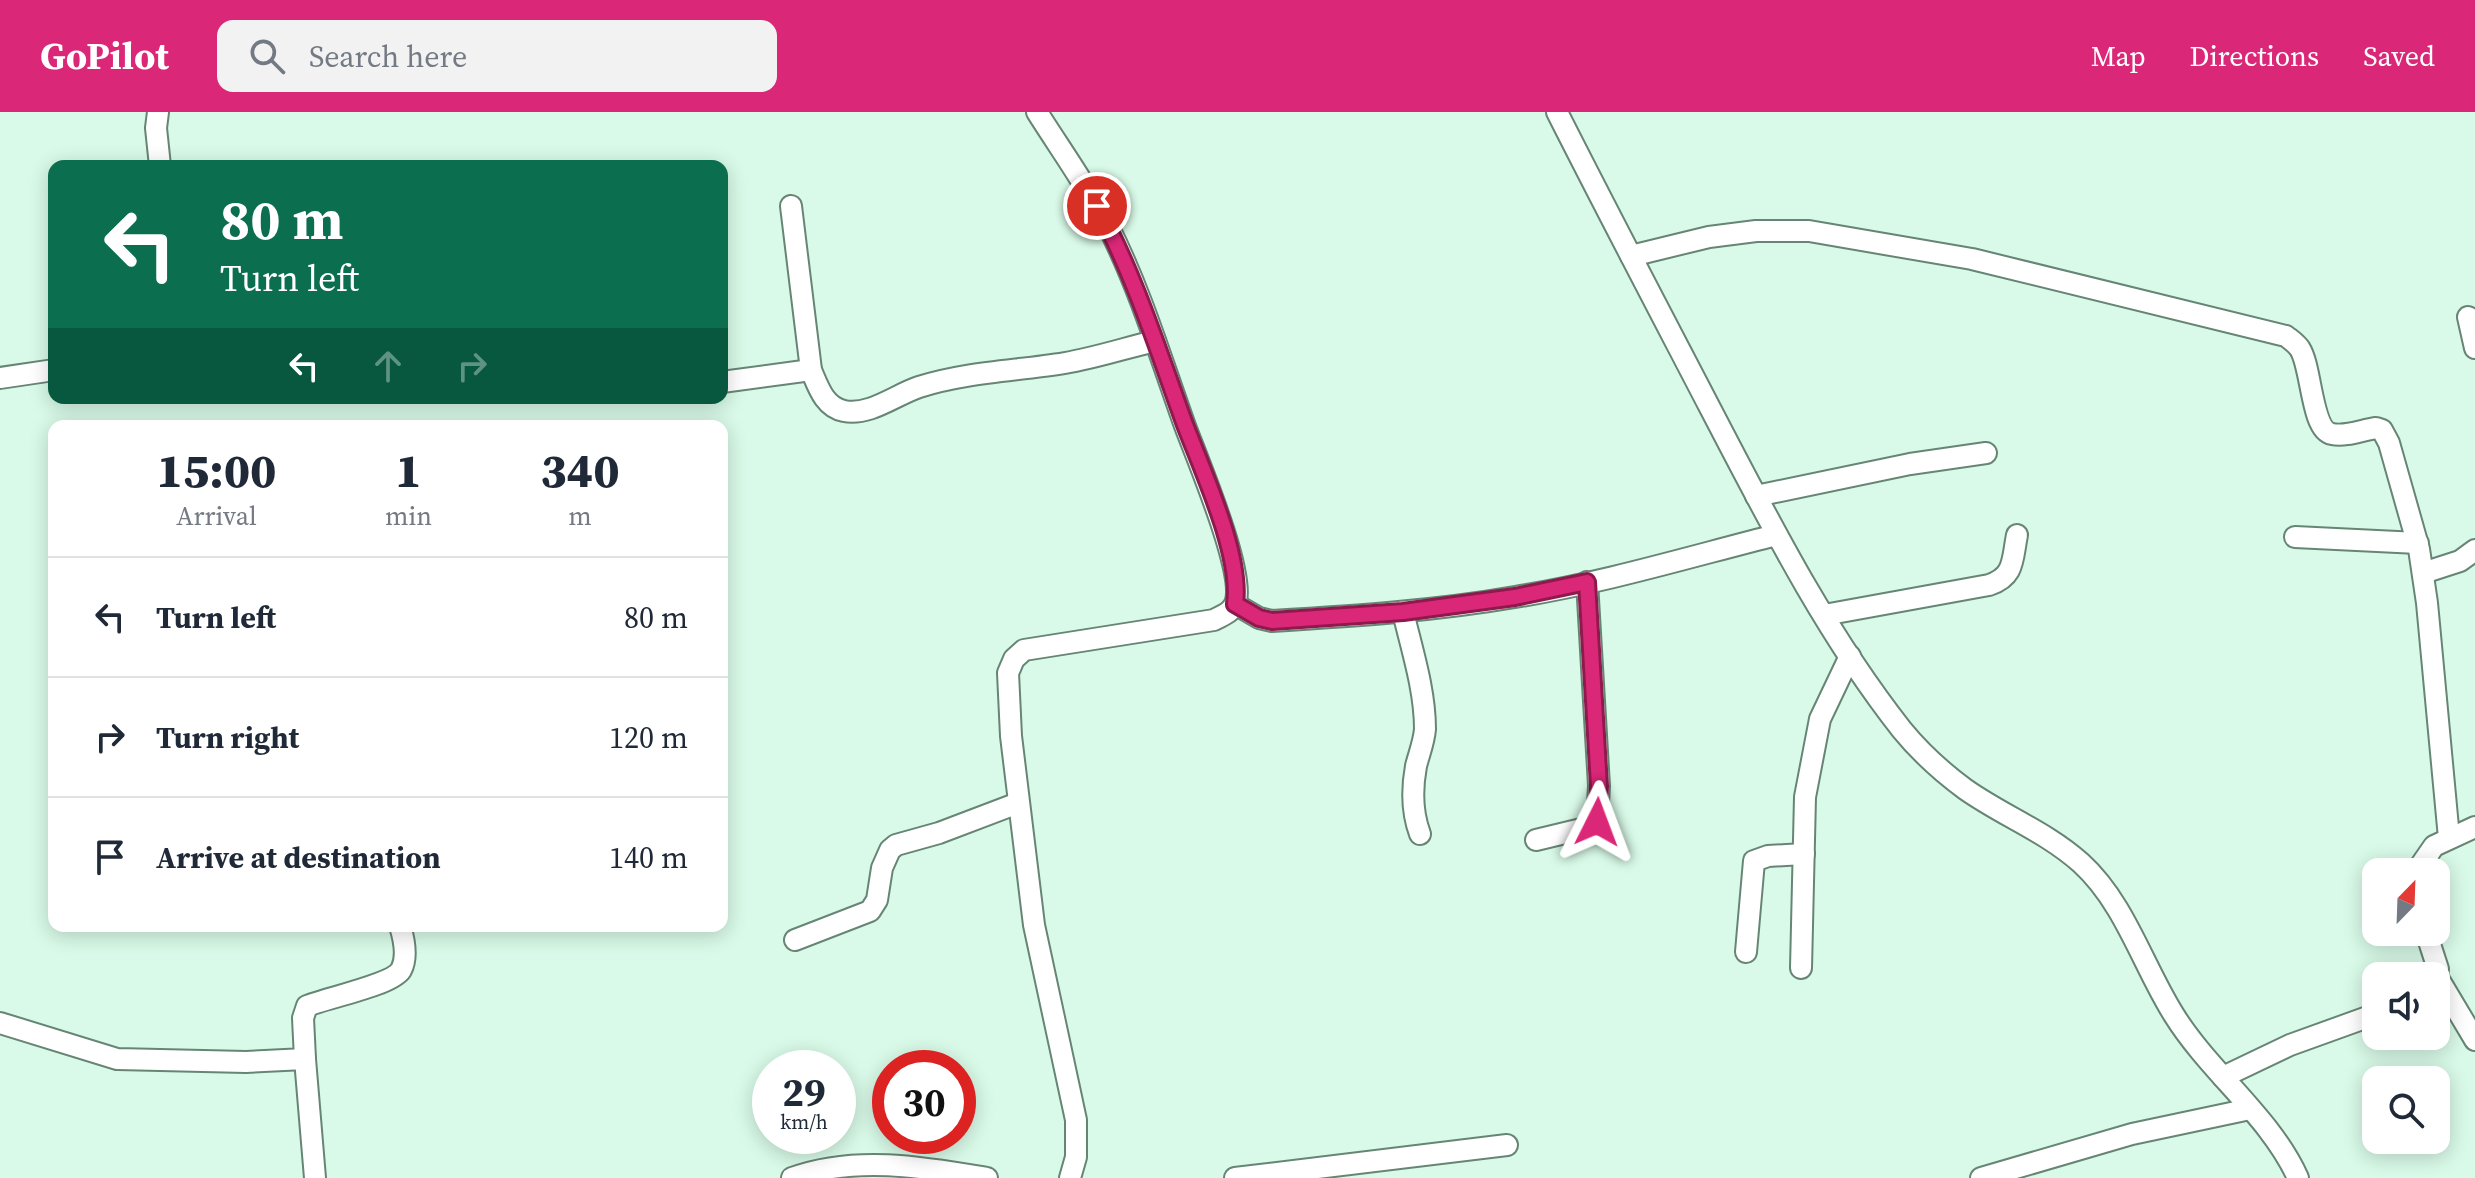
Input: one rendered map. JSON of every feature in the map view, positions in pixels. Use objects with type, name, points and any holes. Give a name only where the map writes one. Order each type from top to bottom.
[{"type":"street","points":[[158,112],[156,128],[159,160]]},
{"type":"street","points":[[1037,112],[1109,228],[1155,341],[1221,523],[1235,575],[1235,604],[1228,613],[1214,620],[1024,650],[1014,659],[1008,673],[1018,803],[1034,925],[1076,1120],[1076,1157],[1070,1178]]},
{"type":"street","points":[[1557,112],[1776,535],[1850,656],[1903,731],[1936,766],[1967,790],[2057,842],[2085,867],[2110,897],[2174,1016],[2291,1162],[2298,1178]]},
{"type":"street","points":[[791,206],[811,370],[820,391],[829,403],[840,410],[853,412],[871,408],[932,384],[972,375],[1068,363],[1155,341]]},
{"type":"street","points":[[1631,256],[1709,237],[1756,231],[1809,231],[1972,259],[2286,336],[2299,346],[2307,364],[2323,430],[2342,435],[2376,428],[2386,436],[2418,543],[2423,573],[2449,838]]},
{"type":"street","points":[[2468,317],[2475,348]]},
{"type":"street","points":[[728,381],[811,370]]},
{"type":"street","points":[[0,378],[48,371]]},
{"type":"street","points":[[1756,496],[1910,464],[1986,453]]},
{"type":"street","points":[[1235,604],[1259,618],[1272,621],[1403,612],[1515,597],[1776,535]]},
{"type":"street","points":[[1824,615],[2003,581],[2008,574],[2017,535]]},
{"type":"street","points":[[2295,537],[2418,543]]},
{"type":"street","points":[[2423,573],[2460,561],[2475,550]]},
{"type":"street","points":[[1536,840],[1590,827],[1597,822],[1599,786],[1587,582]]},
{"type":"street","points":[[1403,612],[1424,711],[1425,734],[1416,768],[1413,810],[1420,834]]},
{"type":"street","points":[[1801,968],[1805,797],[1820,719],[1850,656]]},
{"type":"street","points":[[795,940],[870,911],[877,900],[882,868],[890,850],[896,845],[939,833],[1018,803]]},
{"type":"street","points":[[2426,858],[2434,846],[2475,827]]},
{"type":"street","points":[[1746,952],[1754,861],[1768,856],[1804,854]]},
{"type":"street","points":[[315,1178],[303,1018],[307,1006],[395,976],[401,970],[404,957],[401,932]]},
{"type":"street","points":[[2450,1002],[2475,1040]]},
{"type":"street","points":[[2223,1077],[2290,1045],[2362,1019]]},
{"type":"street","points":[[0,1023],[117,1059],[246,1062],[305,1059]]},
{"type":"street","points":[[1981,1178],[2132,1134],[2250,1109]]},
{"type":"street","points":[[1235,1178],[1507,1145]]},
{"type":"street","points":[[792,1178],[819,1169],[856,1164],[924,1167],[987,1178]]},
{"type":"route","points":[[1097,206],[1150,329],[1221,523],[1235,575],[1235,604],[1259,618],[1272,621],[1403,612],[1515,597],[1587,582],[1599,786],[1597,822]]}]
